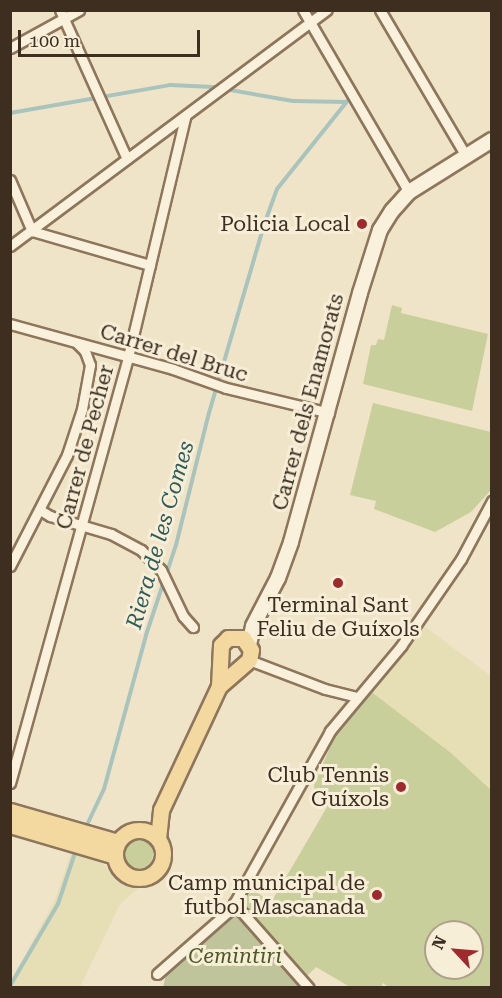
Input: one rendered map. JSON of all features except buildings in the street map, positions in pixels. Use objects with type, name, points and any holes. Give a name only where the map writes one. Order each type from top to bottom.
[{"type":"main road","name":"Carrer dels Enamorats","points":[[243,652],[253,626],[278,578],[291,542],[360,293],[380,230],[392,211],[410,192],[492,140]]},
{"type":"main road","points":[[219,686],[221,660],[219,650],[224,641],[243,652]]},
{"type":"main road","points":[[221,660],[229,667],[243,652]]},
{"type":"main road","points":[[158,839],[161,810],[219,686],[243,652]]},
{"type":"main road","points":[[137,830],[149,832],[158,839],[164,850],[162,862],[155,873],[140,879],[128,876],[119,867],[117,849],[126,834],[137,830],[161,810]]},
{"type":"main road","points":[[10,811],[67,835],[117,849]]},
{"type":"main road","points":[[11,826],[67,835]]},
{"type":"street","points":[[10,48],[62,15],[79,10]]},
{"type":"street","points":[[303,10],[410,192]]},
{"type":"street","points":[[10,246],[327,10]]},
{"type":"street","points":[[380,10],[466,156]]},
{"type":"street","points":[[62,15],[127,159]]},
{"type":"street","name":"Carrer de Pecher","points":[[10,783],[128,357],[185,117]]},
{"type":"street","points":[[10,180],[32,231]]},
{"type":"street","points":[[32,231],[150,265]]},
{"type":"street","name":"Carrer del Bruc","points":[[10,324],[128,357],[226,388],[328,413]]},
{"type":"street","points":[[10,566],[67,456],[82,409],[90,365],[85,351],[77,343]]},
{"type":"street","points":[[157,975],[231,909],[330,731],[356,697],[401,646],[461,559],[492,501]]},
{"type":"street","points":[[40,510],[50,516],[111,534],[141,550],[160,570],[183,616],[193,627]]},
{"type":"street","points":[[243,652],[325,689],[356,697]]},
{"type":"street","points":[[234,903],[309,987]]},
{"type":"shaded area","points":[[424,626],[491,676],[491,790],[451,753],[369,690]]},
{"type":"shaded area","points":[[71,853],[98,860],[126,883],[140,887],[120,904],[80,987],[11,988],[11,980],[55,900]]},
{"type":"green space","points":[[392,305],[402,308],[401,313],[488,334],[472,411],[363,384],[371,345],[376,345],[378,339],[384,340]]},
{"type":"green space","points":[[373,403],[491,432],[491,490],[471,512],[435,532],[374,509],[376,501],[350,495]]},
{"type":"green space","points":[[369,690],[451,753],[491,790],[491,987],[390,988],[383,983],[381,987],[350,987],[316,967],[307,976],[240,903],[249,887],[271,902],[327,807],[315,793],[314,785],[341,721]]},
{"type":"green space","points":[[138,839],[149,843],[153,854],[149,865],[138,869],[127,865],[123,854],[127,843]]},
{"type":"green space","name":"Cemintiri","points":[[238,911],[304,988],[163,988],[166,974]]},
{"type":"waterway","points":[[10,113],[170,85],[213,87],[293,101],[345,102]]},
{"type":"waterway","name":"Riera de les Comes","points":[[85,829],[104,789],[146,635],[176,545],[209,413],[265,222],[277,189],[348,100]]},
{"type":"waterway","name":"Riera de les Comes","points":[[10,986],[58,904],[76,850]]},
{"type":"place","name":"Policia Local","points":[[362,224]]},
{"type":"place","name":"Terminal Sant Feliu de Guíxols","points":[[338,583]]},
{"type":"place","name":"Club Tennis Guíxols","points":[[401,787]]},
{"type":"place","name":"Camp municipal de futbol Mascanada","points":[[377,895]]}]
